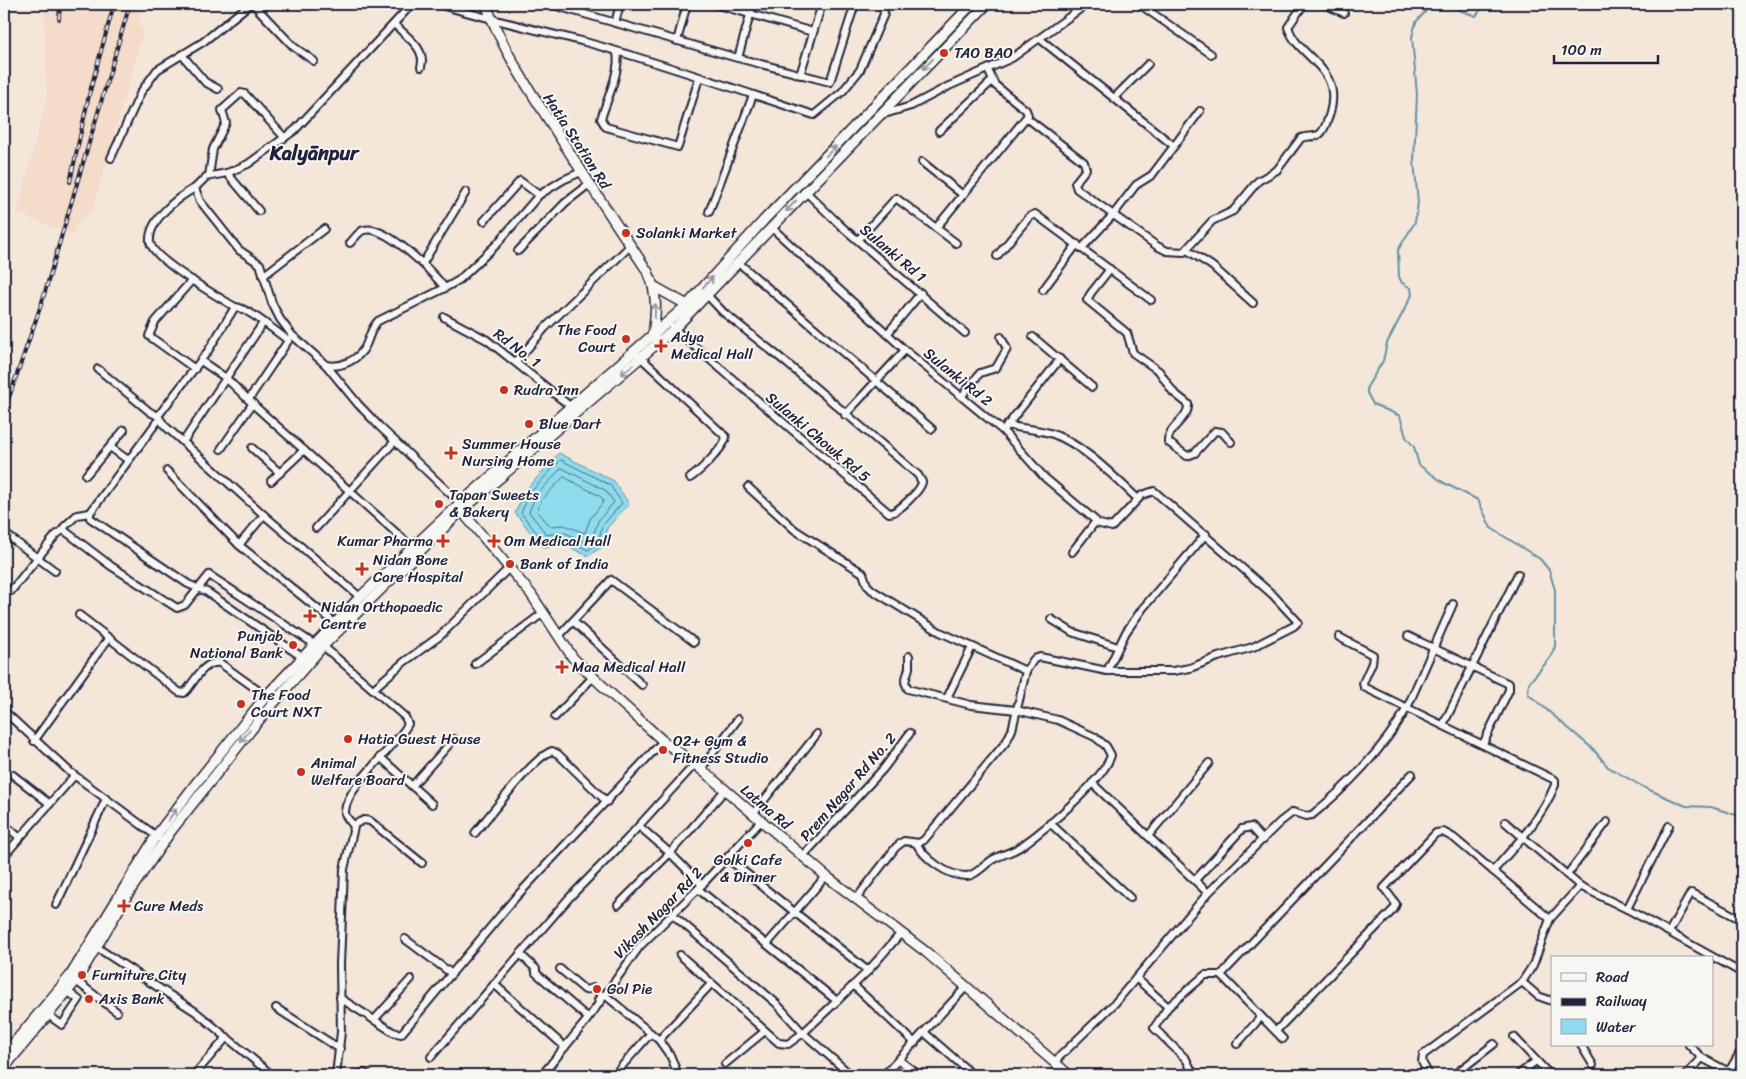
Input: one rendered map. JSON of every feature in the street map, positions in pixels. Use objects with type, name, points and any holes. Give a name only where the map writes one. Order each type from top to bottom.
[{"type":"main road","name":"Hatia Station Rd","points":[[486,4],[492,21],[522,80],[588,185],[630,246],[654,287]]},
{"type":"main road","points":[[4,1068],[76,981],[94,946],[196,782],[266,696],[294,672],[302,657],[319,645],[335,623],[412,547],[638,355],[691,307],[764,220],[972,4]]},
{"type":"main road","points":[[691,307],[708,296],[877,116],[987,4]]},
{"type":"main road","points":[[654,287],[691,307]]},
{"type":"main road","points":[[654,287],[656,339]]},
{"type":"main road","points":[[160,839],[215,774],[294,672],[319,645],[459,507],[570,406],[638,355]]},
{"type":"main road","name":"Latma Rd","points":[[459,507],[543,613],[573,658],[592,677],[663,741],[698,767],[826,876],[902,933],[1069,1075]]},
{"type":"main road","points":[[4,1055],[94,946]]},
{"type":"street","points":[[111,158],[148,81],[168,62],[183,56],[251,4],[294,46],[314,61]]},
{"type":"street","points":[[412,4],[340,79],[303,122],[248,164],[227,173],[209,176],[198,183],[195,188],[172,202],[153,230],[150,241],[156,252],[192,280],[290,338],[326,365],[358,404],[459,507]]},
{"type":"street","points":[[438,4],[482,16],[492,21],[517,24],[617,53],[753,94],[814,115],[842,92],[860,70],[884,14],[883,4]]},
{"type":"street","points":[[552,4],[677,41],[830,82],[855,4]]},
{"type":"street","points":[[615,23],[620,4]]},
{"type":"street","points":[[677,41],[687,4]]},
{"type":"street","points":[[715,4],[813,32]]},
{"type":"street","points":[[738,58],[753,4]]},
{"type":"street","points":[[800,75],[822,4]]},
{"type":"street","points":[[877,116],[911,106],[949,86],[1012,58],[1087,4]]},
{"type":"street","points":[[1140,4],[1211,54]]},
{"type":"street","points":[[1027,118],[1084,162],[1086,169],[1074,186],[1168,252],[1178,253],[1187,250],[1212,220],[1233,211],[1258,181],[1277,170],[1301,138],[1315,136],[1322,131],[1332,107],[1327,76],[1320,65],[1292,37],[1288,27],[1304,4]]},
{"type":"street","points":[[1324,4],[1344,13]]},
{"type":"street","points":[[394,24],[421,52],[424,60],[421,68]]},
{"type":"street","points":[[1040,39],[1174,146]]},
{"type":"street","points":[[617,53],[619,60],[601,119],[606,127],[640,138],[678,147],[699,78]]},
{"type":"street","points":[[183,56],[205,82],[218,89]]},
{"type":"street","points":[[1114,98],[1148,64]]},
{"type":"street","points":[[936,228],[1028,115],[1026,110],[992,81],[988,70]]},
{"type":"street","points":[[939,131],[992,81]]},
{"type":"street","points":[[209,176],[212,149],[226,123],[222,110],[241,93],[245,94],[284,137]]},
{"type":"street","points":[[709,212],[753,94]]},
{"type":"street","points":[[1043,290],[1080,246],[1113,215],[1136,186],[1152,175],[1200,111]]},
{"type":"street","points":[[922,162],[964,195]]},
{"type":"street","points":[[326,365],[339,366],[352,360],[366,346],[373,326],[378,321],[459,280],[496,246],[539,195],[563,180],[581,172]]},
{"type":"street","points":[[227,173],[259,211]]},
{"type":"street","points":[[484,221],[518,182],[522,182],[539,195]]},
{"type":"street","points":[[518,251],[565,204],[588,185]]},
{"type":"street","points":[[195,188],[200,201],[239,250],[260,264],[276,312],[290,338]]},
{"type":"street","name":"Sulanki Rd 1","points":[[806,191],[858,240],[965,333]]},
{"type":"street","points":[[423,263],[466,192]]},
{"type":"street","points":[[858,240],[896,198],[956,243]]},
{"type":"street","points":[[997,256],[1032,214],[1040,216],[1151,300]]},
{"type":"street","name":"Sulanki Rd 2","points":[[771,227],[905,350],[1003,431],[1040,472],[1096,523]]},
{"type":"street","points":[[263,276],[324,229]]},
{"type":"street","points":[[350,243],[361,230],[367,229],[382,234],[423,263],[445,288]]},
{"type":"street","points":[[516,362],[549,323],[630,246]]},
{"type":"street","points":[[1187,250],[1212,266],[1253,302]]},
{"type":"street","points":[[739,263],[932,429]]},
{"type":"street","points":[[1110,269],[1090,293],[1087,300],[1128,333],[1133,353],[1159,371],[1173,392],[1188,404],[1188,410],[1170,434],[1168,442],[1187,456],[1195,453],[1215,431],[1222,432],[1231,442]]},
{"type":"street","points":[[192,280],[155,322],[150,336],[195,369]]},
{"type":"street","points":[[887,334],[921,293]]},
{"type":"street","points":[[708,296],[723,312],[783,360],[845,415],[905,350]]},
{"type":"street","points":[[11,591],[37,558],[76,515],[90,513],[158,417],[201,361],[235,307]]},
{"type":"street","name":"Rd No. 1","points":[[444,317],[487,340],[570,406]]},
{"type":"street","points":[[183,442],[263,323]]},
{"type":"street","name":"Sulanki Chowk Rd 5","points":[[671,326],[841,473],[892,514],[922,485],[918,475],[845,415]]},
{"type":"street","points":[[962,396],[980,373],[996,368],[1007,349],[1001,337]]},
{"type":"street","points":[[1033,337],[1092,387]]},
{"type":"street","points":[[221,449],[290,338]]},
{"type":"street","points":[[638,355],[726,437],[725,442],[710,460],[690,478]]},
{"type":"street","points":[[1003,431],[1060,359]]},
{"type":"street","points":[[201,361],[226,378],[412,547]]},
{"type":"street","points":[[98,369],[158,417],[264,515],[360,597]]},
{"type":"street","points":[[1008,425],[1047,432],[1061,438],[1101,466],[1138,499]]},
{"type":"street","points":[[86,475],[124,430]]},
{"type":"street","points":[[316,528],[348,489],[395,440]]},
{"type":"street","points":[[110,447],[128,460]]},
{"type":"street","points":[[252,448],[280,473]]},
{"type":"street","points":[[271,481],[304,450]]},
{"type":"street","points":[[167,471],[239,545],[335,623]]},
{"type":"street","points":[[748,488],[796,530],[863,573],[868,587],[872,590],[924,623],[1026,671]]},
{"type":"street","points":[[916,843],[924,840],[1006,742],[1012,730],[1026,671],[1034,660],[1040,657],[1107,671],[1173,671],[1190,668],[1218,657],[1253,647],[1296,625],[1298,620],[1206,534],[1154,491],[1149,491],[1138,499],[1112,527],[1096,523],[1072,552]]},
{"type":"street","points":[[90,513],[93,522],[188,584],[207,592],[302,657]]},
{"type":"street","points":[[239,545],[264,515]]},
{"type":"street","points":[[64,529],[111,566],[177,608],[185,605],[206,577],[211,576],[319,645],[374,689],[405,718],[408,724],[354,792],[345,809],[345,816],[354,825]]},
{"type":"street","points":[[4,533],[55,571]]},
{"type":"street","points":[[1107,671],[1118,647],[1143,608],[1206,534]]},
{"type":"street","points":[[374,689],[404,662],[440,636],[509,568]]},
{"type":"street","points":[[1443,725],[1518,574]]},
{"type":"street","points":[[559,636],[574,622],[604,585],[611,580],[694,642]]},
{"type":"street","points":[[1054,1062],[1093,1026],[1208,893],[1292,812],[1306,816],[1312,815],[1347,784],[1407,708],[1454,604]]},
{"type":"street","points":[[475,664],[543,613]]},
{"type":"street","points":[[79,616],[108,640],[182,693],[187,690],[207,665],[215,662],[220,663],[266,696]]},
{"type":"street","points":[[1051,619],[1072,632],[1118,647]]},
{"type":"street","points":[[574,622],[642,685]]},
{"type":"street","points":[[1408,636],[1472,666],[1510,687],[1484,744]]},
{"type":"street","points":[[1339,637],[1372,655],[1372,663],[1363,683],[1364,687],[1484,744],[1554,780],[1555,785],[1547,801],[1523,838],[1493,871]]},
{"type":"street","points":[[34,741],[108,640]]},
{"type":"street","points":[[947,698],[972,647]]},
{"type":"street","points":[[856,899],[896,847],[907,840],[916,843],[924,855],[940,866],[967,876],[1003,854],[1023,845],[1050,823],[1092,783],[1110,760],[1110,752],[1106,746],[1088,733],[1058,720],[1016,710],[970,705],[912,691],[905,687],[908,656]]},
{"type":"street","points":[[556,717],[592,677]]},
{"type":"street","points":[[4,711],[34,741],[74,776],[160,839]]},
{"type":"street","points":[[432,1057],[569,898],[698,767],[738,719]]},
{"type":"street","name":"Prem Nagar Rd No. 2","points":[[803,856],[884,768],[910,733]]},
{"type":"street","points":[[753,814],[817,734]]},
{"type":"street","points":[[412,786],[454,739]]},
{"type":"street","points":[[340,998],[393,1032],[401,1034],[515,898],[663,741]]},
{"type":"street","points":[[475,833],[526,773],[545,754],[552,751],[558,754],[607,802]]},
{"type":"street","points":[[380,757],[432,804]]},
{"type":"street","points":[[1148,836],[1209,763]]},
{"type":"street","points":[[1221,975],[1412,774]]},
{"type":"street","points":[[13,775],[50,804]]},
{"type":"street","points":[[4,856],[74,776]]},
{"type":"street","points":[[1092,783],[1196,879],[1208,893]]},
{"type":"street","points":[[618,905],[670,853],[725,790]]},
{"type":"street","points":[[56,904],[106,799]]},
{"type":"street","points":[[354,825],[364,820],[370,821],[422,863]]},
{"type":"street","name":"Vikash Nagar Rd 2","points":[[542,1075],[588,1018],[640,946],[700,887],[761,821]]},
{"type":"street","points":[[1504,822],[1580,886],[1627,909],[1712,956]]},
{"type":"street","points":[[1567,875],[1607,822]]},
{"type":"street","points":[[1050,823],[1130,898]]},
{"type":"street","points":[[4,824],[20,838]]},
{"type":"street","points":[[336,1075],[340,1049],[344,869],[354,825]]},
{"type":"street","points":[[639,826],[670,853],[700,887],[837,1001]]},
{"type":"street","points":[[1627,909],[1669,826]]},
{"type":"street","points":[[1196,879],[1242,829],[1251,827],[1263,840]]},
{"type":"street","points":[[1276,1031],[1395,907],[1395,903],[1384,888],[1440,831],[1446,833],[1550,919]]},
{"type":"street","points":[[727,858],[868,971]]},
{"type":"street","points":[[767,944],[826,876]]},
{"type":"street","points":[[1429,1075],[1422,1062],[1427,1051],[1522,982],[1533,965],[1550,919],[1580,886]]},
{"type":"street","points":[[1669,932],[1691,893],[1742,920]]},
{"type":"street","points":[[672,914],[776,1003],[803,1033],[851,1075]]},
{"type":"street","points":[[680,955],[711,984],[785,1045],[803,1033],[837,1001],[868,971],[902,933]]},
{"type":"street","points":[[405,939],[452,974]]},
{"type":"street","points":[[94,946],[196,1012],[272,1075]]},
{"type":"street","points":[[520,954],[536,969],[536,973],[588,1018]]},
{"type":"street","points":[[1714,957],[1742,973]]},
{"type":"street","points":[[560,968],[585,990],[593,988],[602,995],[598,1000],[600,1002]]},
{"type":"street","points":[[1194,1075],[1186,1059],[1154,1028],[1168,1007],[1205,975],[1221,975],[1283,1039]]},
{"type":"street","points":[[1136,978],[1168,1007]]},
{"type":"street","points":[[374,1020],[411,979]]},
{"type":"street","points":[[76,981],[117,1012]]},
{"type":"street","points":[[1522,982],[1538,996],[1551,1001]]},
{"type":"street","points":[[494,984],[565,1047]]},
{"type":"street","points":[[659,1040],[711,984]]},
{"type":"street","points":[[853,985],[915,1043]]},
{"type":"street","points":[[884,1075],[965,988]]},
{"type":"street","points":[[48,1015],[62,1025],[79,1000],[67,991]]},
{"type":"street","points":[[605,994],[659,1040],[670,1054],[678,1075]]},
{"type":"street","points":[[276,1008],[340,1049]]},
{"type":"street","points":[[1237,1044],[1262,1017]]},
{"type":"street","points":[[725,1064],[765,1030]]},
{"type":"street","points":[[614,1075],[651,1033]]},
{"type":"street","points":[[924,1033],[973,1075]]},
{"type":"street","points":[[194,1075],[227,1037]]},
{"type":"street","points":[[1514,1037],[1550,1075]]},
{"type":"street","points":[[1454,1075],[1494,1044]]},
{"type":"street","points":[[1582,1046],[1593,1065]]},
{"type":"street","points":[[1690,1046],[1702,1058],[1727,1071],[1731,1068],[1742,1049]]},
{"type":"street","points":[[1686,1075],[1702,1058]]},
{"type":"street","points":[[899,1060],[918,1075]]},
{"type":"street","points":[[1518,1075],[1536,1061]]},
{"type":"street","points":[[357,1075],[364,1073],[367,1075]]},
{"type":"shaded area","points":[[44,4],[144,4],[138,26],[144,29],[92,212],[79,219],[73,235],[17,213],[47,98]]},
{"type":"shaded area","points":[[4,721],[12,730],[4,751]]},
{"type":"water","points":[[559,453],[614,481],[629,504],[607,528],[602,547],[588,556],[561,543],[544,549],[515,513],[526,490]]},
{"type":"waterway","points":[[1432,4],[1416,22],[1412,37],[1417,95],[1414,160],[1418,203],[1415,222],[1398,250],[1399,277],[1402,283],[1411,288],[1412,295],[1387,343],[1383,361],[1367,387],[1367,393],[1373,404],[1400,416],[1406,437],[1414,447],[1419,465],[1444,483],[1478,500],[1491,528],[1540,559],[1549,570],[1555,590],[1555,646],[1550,658],[1529,683],[1528,694],[1593,749],[1608,767],[1645,788],[1686,806],[1711,807],[1736,815],[1742,819]]},
{"type":"waterway","points":[[1442,4],[1476,16],[1485,4]]},
{"type":"railway","points":[[59,19],[60,4]]},
{"type":"railway","points":[[70,182],[89,95],[114,4]]},
{"type":"railway","points":[[4,412],[42,302],[130,4]]},
{"type":"place","name":"TAO BAO","points":[[944,53]]},
{"type":"place","name":"Solanki Market","points":[[626,233]]},
{"type":"place","name":"The Food Court","points":[[626,339]]},
{"type":"place","name":"Adya Medical Hall","points":[[661,346]]},
{"type":"place","name":"Rudra Inn","points":[[504,390]]},
{"type":"place","name":"Blue Dart","points":[[529,424]]},
{"type":"place","name":"Summer House Nursing Home","points":[[451,453]]},
{"type":"place","name":"Tapan Sweets & Bakery","points":[[439,504]]},
{"type":"place","name":"Kumar Pharma","points":[[443,541]]},
{"type":"place","name":"Om Medical Hall","points":[[494,541]]},
{"type":"place","name":"Bank of India","points":[[510,564]]},
{"type":"place","name":"Nidan Bone Care Hospital","points":[[362,569]]},
{"type":"place","name":"Nidan Orthopaedic Centre","points":[[310,616]]},
{"type":"place","name":"Punjab National Bank","points":[[293,645]]},
{"type":"place","name":"Maa Medical Hall","points":[[562,667]]},
{"type":"place","name":"The Food Court NXT","points":[[241,704]]},
{"type":"place","name":"Hatia Guest House","points":[[348,739]]},
{"type":"place","name":"O2+ Gym & Fitness Studio","points":[[663,750]]},
{"type":"place","name":"Animal Welfare Board","points":[[301,772]]},
{"type":"place","name":"Golki Cafe & Dinner","points":[[748,843]]},
{"type":"place","name":"Cure Meds","points":[[124,906]]},
{"type":"place","name":"Furniture City","points":[[82,975]]},
{"type":"place","name":"Gol Pie","points":[[597,989]]},
{"type":"place","name":"Axis Bank","points":[[89,999]]},
{"type":"district","name":"Kalyānpur","points":[[314,153]]}]
